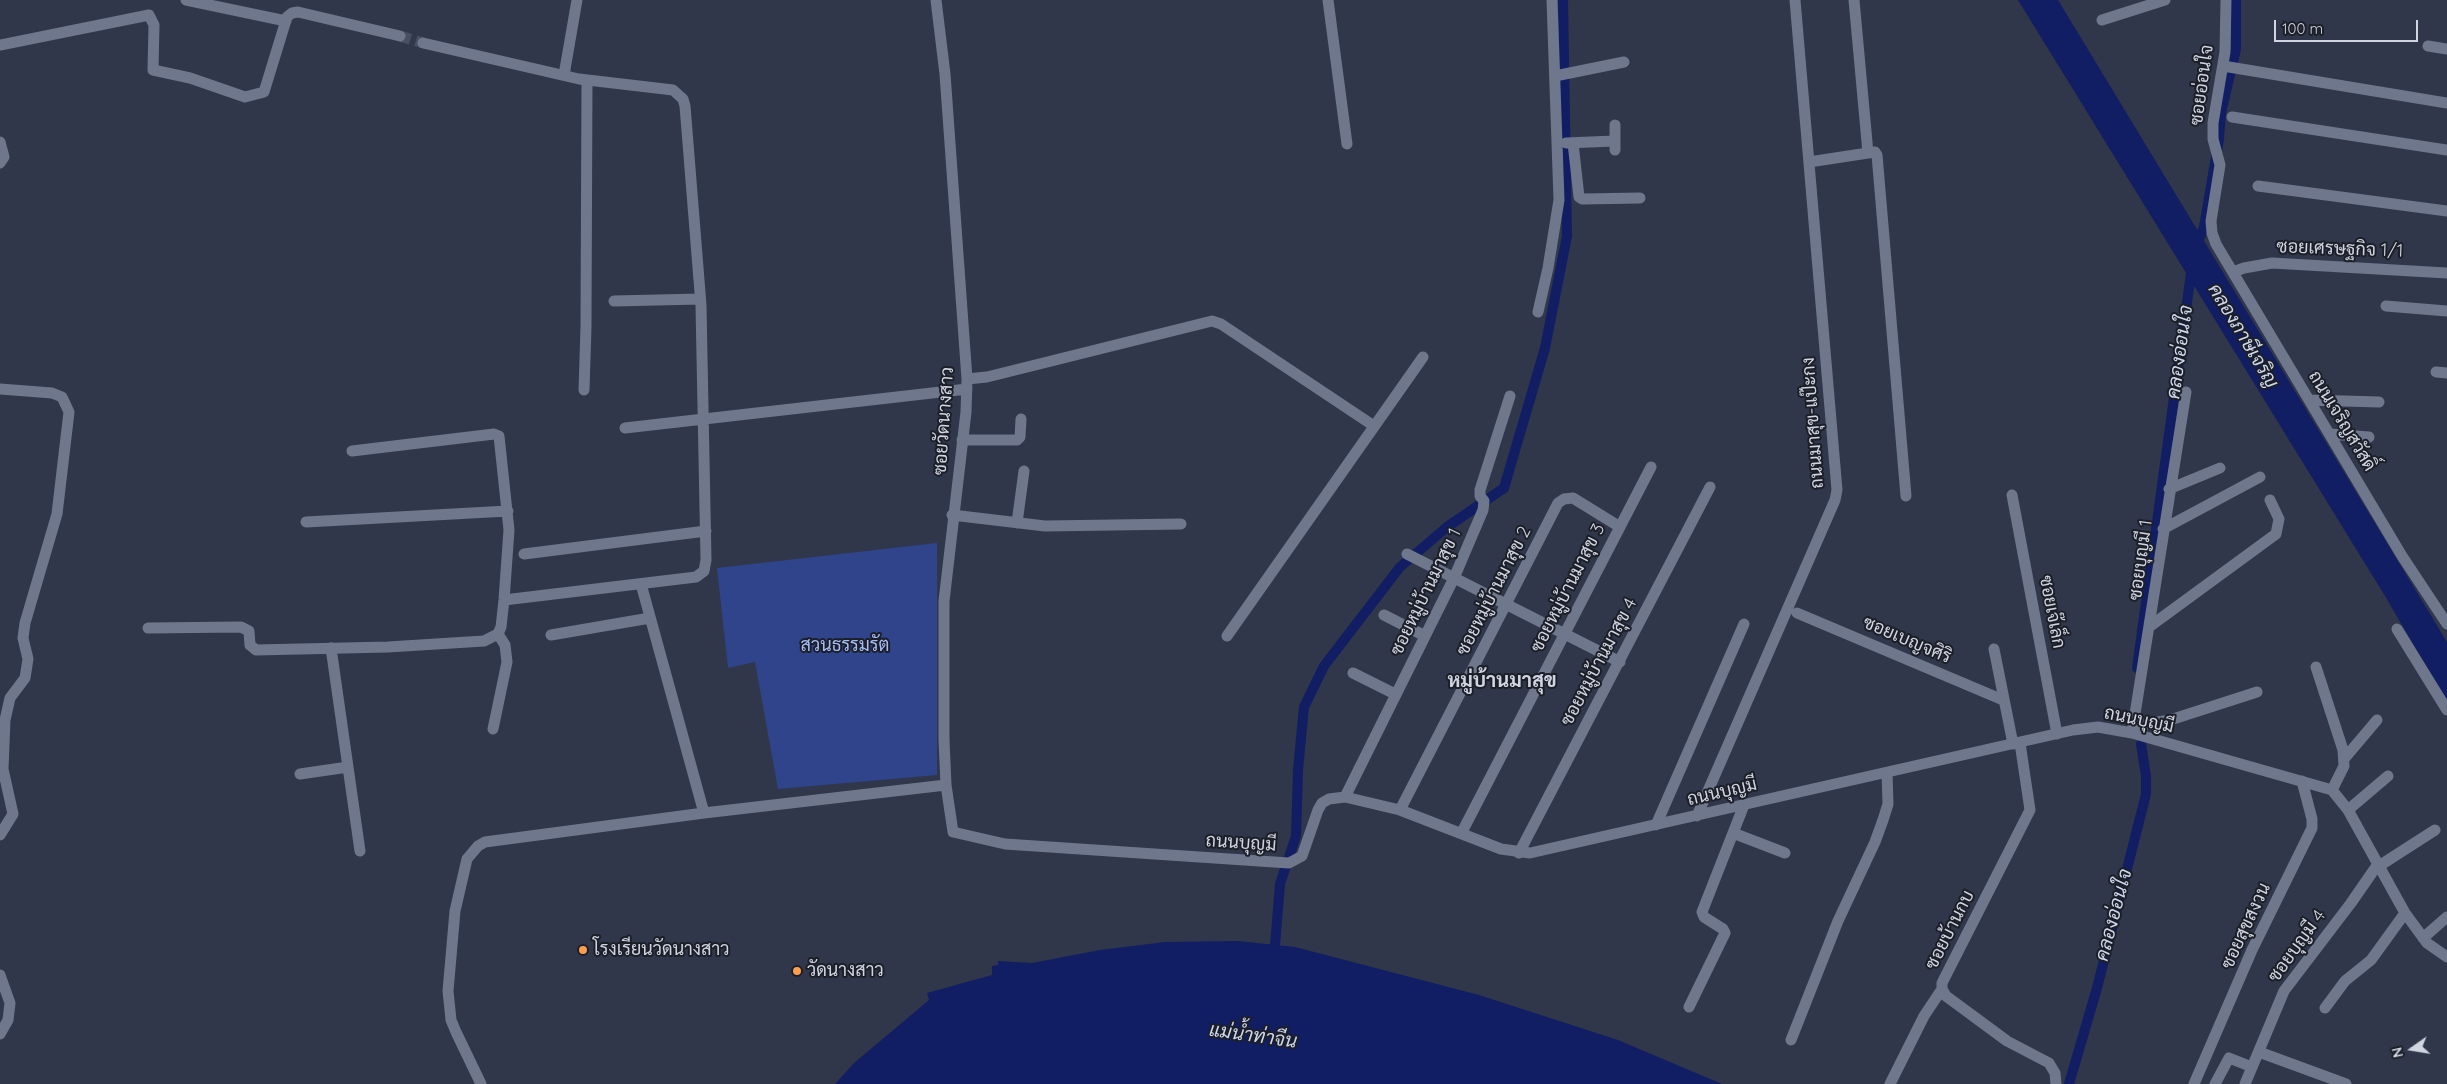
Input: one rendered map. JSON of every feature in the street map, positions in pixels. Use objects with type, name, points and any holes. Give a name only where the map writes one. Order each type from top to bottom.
[{"type":"street","points":[[186,0],[286,21]]},
{"type":"street","points":[[564,75],[577,0]]},
{"type":"street","name":"ซอยวัดนางสาว","points":[[936,0],[945,74],[967,384],[944,601],[944,740],[946,785],[953,832]]},
{"type":"street","points":[[1328,0],[1347,144]]},
{"type":"street","points":[[1538,312],[1548,268],[1559,200],[1559,144],[1552,0]]},
{"type":"street","name":"ถนนมาสุข-แป๊ะกง","points":[[1698,816],[1835,500],[1837,490],[1795,0]]},
{"type":"street","points":[[1854,0],[1868,153]]},
{"type":"street","points":[[2102,20],[2165,0]]},
{"type":"street","name":"ซอยอ่อนใจ","points":[[2212,233],[2211,221],[2220,171],[2213,123],[2229,67],[2226,37],[2226,0]]},
{"type":"street","points":[[0,45],[149,15],[154,25],[154,70],[190,78],[245,98],[264,92],[286,21],[292,13],[298,12],[400,36]]},
{"type":"street","points":[[423,43],[587,80],[673,90],[683,99],[700,299],[706,531],[704,571],[696,577],[504,600]]},
{"type":"street","points":[[2428,46],[2447,49]]},
{"type":"street","points":[[1555,76],[1624,62]]},
{"type":"street","points":[[2229,67],[2447,102]]},
{"type":"street","points":[[584,390],[587,80]]},
{"type":"street","points":[[2232,117],[2447,150]]},
{"type":"street","points":[[1559,144],[1615,146],[1615,125]]},
{"type":"street","points":[[0,142],[4,157],[0,163]]},
{"type":"street","points":[[1573,143],[1579,197],[1582,199],[1640,198]]},
{"type":"street","points":[[1809,162],[1875,152],[1877,155],[1906,496]]},
{"type":"street","points":[[2258,186],[2447,211]]},
{"type":"street","name":"ถนนเจริญสวัสดิ์","points":[[2212,233],[2233,272],[2419,584],[2447,624]]},
{"type":"street","name":"ซอยเศรษฐกิจ 1/1","points":[[2233,272],[2272,263],[2447,273]]},
{"type":"street","points":[[614,301],[700,299]]},
{"type":"street","points":[[2386,306],[2447,311]]},
{"type":"street","points":[[625,428],[703,420],[967,384],[987,376],[1212,321],[1221,324],[1374,426]]},
{"type":"street","points":[[1227,636],[1423,357]]},
{"type":"street","points":[[0,390],[52,394],[62,397],[69,412],[58,514],[24,622],[23,638],[28,660],[25,678],[10,698],[5,720],[3,769],[13,814],[5,818],[0,835]]},
{"type":"street","name":"ซอยบุญมี 1","points":[[2133,730],[2169,488],[2186,392]]},
{"type":"street","name":"ซอยหมู่บ้านมาสุข 1","points":[[1345,797],[1454,578],[1485,505],[1480,490],[1510,396]]},
{"type":"street","points":[[2310,400],[2379,402]]},
{"type":"street","points":[[962,440],[1017,440],[1020,437],[1021,419]]},
{"type":"street","points":[[148,628],[241,627],[249,630],[250,645],[256,650],[484,641],[498,634],[501,627],[504,600],[509,530],[499,436],[494,434],[352,451]]},
{"type":"street","points":[[2330,434],[2368,438]]},
{"type":"street","name":"ซอยหมู่บ้านมาสุข 3","points":[[1462,832],[1651,467]]},
{"type":"street","points":[[2169,488],[2220,468]]},
{"type":"street","points":[[1017,523],[1024,471]]},
{"type":"street","points":[[2163,529],[2260,477]]},
{"type":"street","name":"ซอยหมู่บ้านมาสุข 4","points":[[1519,853],[1710,487]]},
{"type":"street","name":"ซอยเจ๊เล็ก","points":[[2012,496],[2057,734]]},
{"type":"street","name":"ซอยหมู่บ้านมาสุข 2","points":[[1400,810],[1507,605],[1553,512],[1564,499],[1574,498],[1620,527]]},
{"type":"street","points":[[2149,626],[2276,534],[2279,519],[2270,500]]},
{"type":"street","points":[[306,522],[508,511]]},
{"type":"street","points":[[952,515],[1045,526],[1181,524]]},
{"type":"street","points":[[524,554],[706,531]]},
{"type":"street","points":[[1407,554],[1620,662]]},
{"type":"street","points":[[641,584],[704,812]]},
{"type":"street","name":"ซอยเบญจศิริ","points":[[1797,613],[2003,700]]},
{"type":"street","points":[[1384,615],[1425,636]]},
{"type":"street","points":[[551,636],[650,618]]},
{"type":"street","points":[[1656,825],[1744,624]]},
{"type":"street","points":[[2397,628],[2447,710]]},
{"type":"street","points":[[493,729],[507,662],[505,644],[498,634]]},
{"type":"street","points":[[331,648],[360,851]]},
{"type":"street","points":[[1994,649],[2003,700],[2017,744]]},
{"type":"street","points":[[2316,667],[2344,759],[2341,775],[2332,790],[2348,810],[2405,912],[2423,938],[2438,952],[2447,957]]},
{"type":"street","points":[[1353,673],[1395,694]]},
{"type":"street","points":[[2133,730],[2257,692]]},
{"type":"street","points":[[2344,759],[2377,720]]},
{"type":"street","name":"ถนนบุญมี","points":[[953,832],[1005,844],[1285,863],[1302,856],[1322,803],[1329,799],[1345,797],[1400,810],[1462,832],[1501,849],[1519,853],[1541,852],[2057,734],[2098,728],[2133,730],[2332,790]]},
{"type":"street","name":"ซอยบ้านกบ","points":[[2017,744],[2030,810],[1942,984],[1942,989],[1946,996],[2007,1041],[2049,1063],[2055,1073],[2056,1084]]},
{"type":"street","points":[[300,774],[348,767]]},
{"type":"street","points":[[1791,1040],[1838,921],[1884,820],[1888,804],[1887,773]]},
{"type":"street","points":[[2348,810],[2388,776]]},
{"type":"street","name":"ซอยสุขสงวน","points":[[2194,1084],[2252,950],[2312,828],[2312,819],[2302,781]]},
{"type":"street","points":[[481,1084],[451,1020],[448,991],[454,916],[468,859],[478,846],[485,842],[704,812],[946,785]]},
{"type":"street","points":[[1689,1007],[1725,933],[1724,929],[1704,917],[1702,912],[1744,805]]},
{"type":"street","points":[[2378,865],[2435,830]]},
{"type":"street","points":[[1733,833],[1785,854]]},
{"type":"street","name":"ซอยบุญมี 4","points":[[2245,1084],[2284,991],[2351,904],[2378,865]]},
{"type":"street","points":[[2325,1008],[2345,981],[2372,960],[2405,912]]},
{"type":"street","points":[[2423,938],[2447,917]]},
{"type":"street","points":[[0,975],[10,1003],[8,1020],[0,1034]]},
{"type":"street","points":[[1890,1084],[1924,1016],[1942,989]]},
{"type":"street","points":[[2258,1052],[2346,1084]]},
{"type":"street","points":[[2215,1084],[2228,1058],[2252,1067]]},
{"type":"green space","name":"สวนธรรมรัต","points":[[937,543],[937,775],[778,789],[755,662],[728,668],[717,568]]},
{"type":"water","name":"คลองภาษีเจริญ","points":[[2018,0],[2058,0],[2447,642],[2447,702],[2385,596]]},
{"type":"water","name":"แม่น้ำท่าจีน","points":[[1238,941],[1295,947],[1479,995],[1618,1040],[1722,1084],[835,1084],[854,1063],[929,1000],[927,993],[992,975],[992,966],[998,965],[998,961],[1032,963],[1100,950],[1165,942]]},
{"type":"waterway","points":[[1274,958],[1280,884],[1296,836],[1298,770],[1304,707],[1324,666],[1400,567],[1447,527],[1504,488],[1545,348],[1567,236],[1563,0]]},
{"type":"waterway","name":"คลองอ่อนใจ","points":[[2196,247],[2204,227],[2219,139],[2221,113],[2236,49],[2236,0]]},
{"type":"waterway","name":"คลองอ่อนใจ","points":[[2137,668],[2192,266]]},
{"type":"waterway","name":"คลองอ่อนใจ","points":[[2069,1084],[2097,988],[2146,794],[2146,776],[2141,744]]},
{"type":"tunnel","points":[[400,36],[423,43]]},
{"type":"place","name":"โรงเรียนวัดนางสาว","points":[[583,950]]},
{"type":"place","name":"วัดนางสาว","points":[[797,971]]},
{"type":"district","name":"หมู่บ้านมาสุข","points":[[1502,681]]}]
